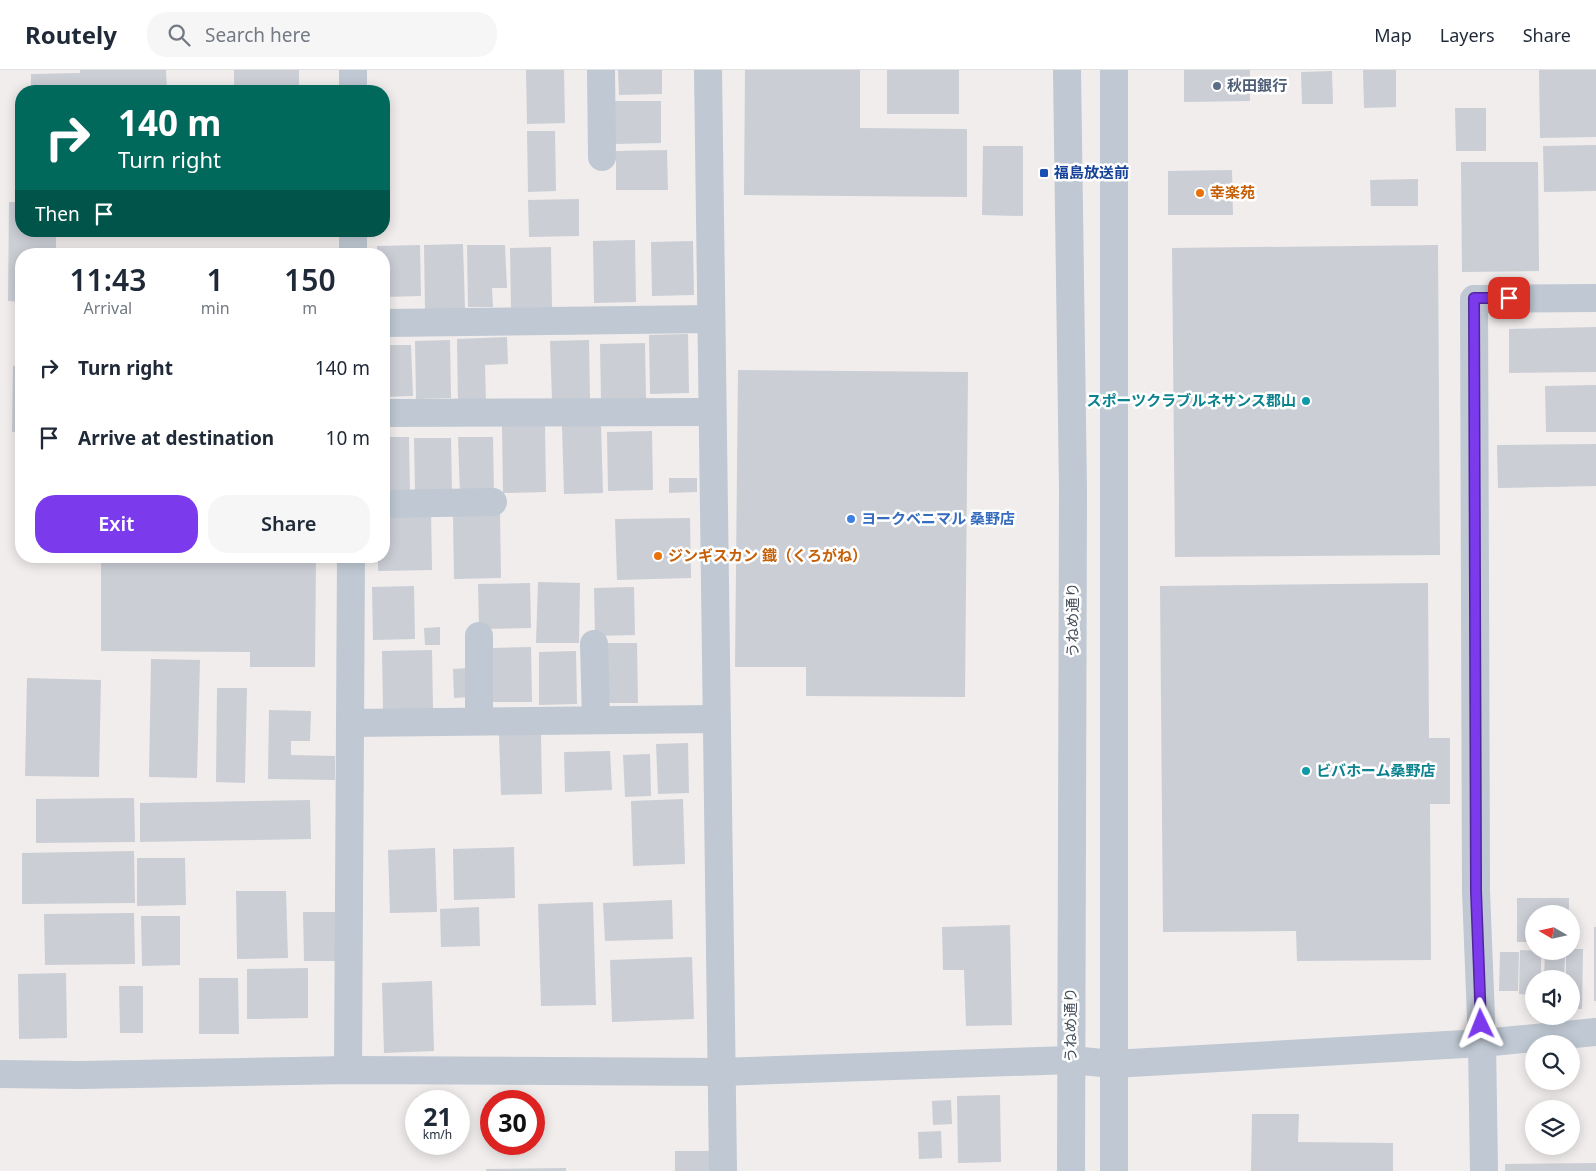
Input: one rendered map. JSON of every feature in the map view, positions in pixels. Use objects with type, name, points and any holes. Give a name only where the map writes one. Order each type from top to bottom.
[{"type":"street","points":[[353,70],[353,85]]},
{"type":"street","points":[[601,70],[602,157]]},
{"type":"street","points":[[708,70],[720,1072],[723,1171]]},
{"type":"street","name":"うねめ通り","points":[[1067,70],[1073,490],[1071,1171]]},
{"type":"street","points":[[1114,70],[1114,1171]]},
{"type":"street","points":[[1484,1171],[1482,1043],[1476,881],[1474,298],[1596,298]]},
{"type":"street","points":[[390,323],[711,319]]},
{"type":"street","points":[[390,413],[712,412]]},
{"type":"street","points":[[390,504],[492,502]]},
{"type":"street","points":[[348,1070],[350,563]]},
{"type":"street","points":[[479,636],[479,722]]},
{"type":"street","points":[[594,644],[596,720]]},
{"type":"street","points":[[350,723],[716,719]]},
{"type":"street","points":[[0,1074],[80,1075],[348,1070],[720,1072],[1071,1060],[1113,1064],[1482,1043],[1596,1032]]},
{"type":"building","points":[[80,70],[166,70],[167,85],[31,85],[31,74],[80,73]]},
{"type":"building","points":[[234,70],[299,70],[299,85],[234,85]]},
{"type":"building","points":[[526,70],[564,70],[565,123],[527,124]]},
{"type":"building","points":[[618,70],[662,70],[662,94],[619,95]]},
{"type":"building","points":[[745,70],[860,70],[860,128],[967,129],[967,197],[744,195]]},
{"type":"building","points":[[887,70],[959,70],[959,114],[887,114]]},
{"type":"building","name":"秋田銀行","points":[[1184,70],[1250,70],[1250,101],[1184,102]]},
{"type":"building","points":[[1363,70],[1396,70],[1396,107],[1364,108]]},
{"type":"building","points":[[1539,70],[1596,70],[1596,137],[1540,138]]},
{"type":"building","points":[[1332,71],[1333,104],[1302,104],[1301,72]]},
{"type":"building","points":[[613,101],[661,101],[661,143],[614,144]]},
{"type":"building","points":[[1455,108],[1486,108],[1486,151],[1456,151]]},
{"type":"building","points":[[527,131],[555,131],[556,191],[528,192]]},
{"type":"building","points":[[1596,145],[1596,191],[1544,192],[1543,146]]},
{"type":"building","points":[[983,146],[1023,146],[1023,216],[982,215]]},
{"type":"building","points":[[667,150],[668,190],[616,190],[616,151]]},
{"type":"building","points":[[1461,162],[1538,162],[1539,271],[1462,272]]},
{"type":"building","name":"幸楽苑","points":[[1232,170],[1233,215],[1168,215],[1168,171]]},
{"type":"building","points":[[1418,179],[1418,206],[1371,206],[1370,180]]},
{"type":"building","points":[[579,199],[579,236],[529,237],[528,200]]},
{"type":"building","points":[[9,202],[15,202],[15,237],[56,237],[56,248],[15,248],[15,302],[8,301]]},
{"type":"building","points":[[635,240],[636,302],[594,303],[593,241]]},
{"type":"building","points":[[693,241],[694,295],[652,296],[651,242]]},
{"type":"building","points":[[463,244],[465,309],[425,310],[424,245]]},
{"type":"building","points":[[420,245],[421,296],[390,297],[390,248],[377,248],[377,246]]},
{"type":"building","points":[[467,245],[505,245],[507,288],[492,288],[493,307],[468,307]]},
{"type":"building","name":"スポーツクラブルネサンス郡山","points":[[1438,245],[1440,555],[1175,557],[1172,248]]},
{"type":"building","points":[[551,247],[552,307],[511,308],[510,248]]},
{"type":"building","points":[[1596,327],[1596,372],[1509,373],[1509,329]]},
{"type":"building","points":[[688,334],[689,393],[650,394],[649,335]]},
{"type":"building","points":[[507,337],[508,364],[485,365],[486,404],[458,405],[457,339]]},
{"type":"building","points":[[450,340],[451,398],[416,399],[415,341]]},
{"type":"building","points":[[589,340],[590,399],[552,400],[550,341]]},
{"type":"building","points":[[645,343],[646,400],[601,401],[600,344]]},
{"type":"building","points":[[390,345],[411,345],[413,396],[390,397]]},
{"type":"building","points":[[13,366],[15,366],[15,432],[12,432]]},
{"type":"building","name":"ヨークベニマル 桑野店","points":[[738,370],[968,372],[965,697],[806,696],[806,667],[735,667]]},
{"type":"building","points":[[1596,385],[1596,432],[1546,432],[1545,386]]},
{"type":"building","points":[[545,424],[546,492],[503,493],[502,425]]},
{"type":"building","points":[[601,425],[603,493],[564,494],[562,426]]},
{"type":"building","points":[[652,431],[653,490],[608,491],[607,432]]},
{"type":"building","points":[[390,437],[409,437],[410,494],[390,495]]},
{"type":"building","points":[[458,437],[493,437],[494,494],[460,495]]},
{"type":"building","points":[[414,438],[451,438],[452,493],[415,494]]},
{"type":"building","points":[[1596,444],[1596,486],[1498,488],[1497,445]]},
{"type":"building","points":[[669,478],[697,478],[697,492],[669,493]]},
{"type":"building","points":[[431,509],[432,570],[378,571],[378,563],[390,563],[390,510]]},
{"type":"building","points":[[500,513],[501,578],[454,579],[453,514]]},
{"type":"building","points":[[690,518],[691,578],[617,580],[615,519]]},
{"type":"building","points":[[101,563],[316,563],[315,667],[250,667],[250,652],[101,651]]},
{"type":"building","points":[[538,582],[580,583],[579,643],[536,643]]},
{"type":"building","points":[[530,583],[531,628],[479,629],[478,584]]},
{"type":"building","name":"ビバホーム桑野店","points":[[1428,583],[1429,738],[1450,738],[1450,804],[1430,804],[1431,960],[1297,961],[1296,931],[1163,932],[1160,586]]},
{"type":"building","points":[[414,586],[415,639],[373,640],[372,587]]},
{"type":"building","points":[[634,587],[635,635],[595,636],[594,588]]},
{"type":"building","points":[[440,627],[440,645],[425,645],[424,628]]},
{"type":"building","points":[[607,643],[637,643],[638,703],[608,703]]},
{"type":"building","points":[[531,647],[532,702],[493,702],[492,648]]},
{"type":"building","points":[[432,650],[433,709],[383,711],[382,651]]},
{"type":"building","points":[[576,651],[577,704],[539,705],[539,652]]},
{"type":"building","points":[[151,659],[200,660],[197,778],[149,777]]},
{"type":"building","points":[[469,668],[470,697],[454,698],[453,669]]},
{"type":"building","points":[[27,678],[101,680],[99,777],[25,776]]},
{"type":"building","points":[[217,688],[247,688],[245,783],[216,782]]},
{"type":"building","points":[[269,710],[311,711],[310,741],[291,741],[291,755],[335,756],[335,780],[268,779]]},
{"type":"building","points":[[541,734],[542,794],[501,795],[499,735]]},
{"type":"building","points":[[688,743],[689,793],[658,794],[656,744]]},
{"type":"building","points":[[610,751],[612,790],[565,792],[564,752]]},
{"type":"building","points":[[650,754],[651,796],[625,797],[623,755]]},
{"type":"building","points":[[134,798],[135,842],[36,843],[36,799]]},
{"type":"building","points":[[683,799],[685,864],[633,866],[631,801]]},
{"type":"building","points":[[310,800],[311,839],[140,842],[140,803]]},
{"type":"building","points":[[514,847],[515,898],[454,900],[453,849]]},
{"type":"building","points":[[435,848],[437,912],[390,913],[388,850]]},
{"type":"building","points":[[134,851],[135,903],[22,904],[22,853]]},
{"type":"building","points":[[137,858],[185,858],[186,905],[137,906]]},
{"type":"building","points":[[236,891],[286,891],[288,958],[237,959]]},
{"type":"building","points":[[1517,898],[1569,898],[1569,905],[1525,905],[1525,942],[1517,942]]},
{"type":"building","points":[[672,900],[673,939],[605,941],[603,903]]},
{"type":"building","points":[[593,902],[596,1005],[541,1006],[538,904]]},
{"type":"building","points":[[479,907],[480,946],[441,947],[440,909]]},
{"type":"building","points":[[303,912],[340,912],[340,961],[304,961]]},
{"type":"building","points":[[134,913],[135,964],[45,965],[44,914]]},
{"type":"building","points":[[141,916],[180,916],[180,965],[142,966]]},
{"type":"building","points":[[1010,925],[1012,1025],[966,1026],[964,970],[943,970],[942,927]]},
{"type":"building","points":[[1594,927],[1596,927],[1596,1001],[1594,1001]]},
{"type":"building","points":[[1580,949],[1583,949],[1582,1009],[1580,1009],[1580,970],[1566,970],[1566,960],[1580,960]]},
{"type":"building","points":[[1520,950],[1525,950],[1525,960],[1541,960],[1541,970],[1525,970],[1525,994],[1519,994]]},
{"type":"building","points":[[1500,952],[1519,952],[1518,991],[1499,991]]},
{"type":"building","points":[[692,957],[694,1019],[612,1022],[610,960]]},
{"type":"building","points":[[1545,960],[1565,960],[1564,970],[1544,970]]},
{"type":"building","points":[[308,968],[308,1018],[247,1019],[247,969]]},
{"type":"building","points":[[66,973],[67,1038],[19,1039],[18,974]]},
{"type":"building","points":[[199,978],[238,978],[239,1034],[199,1034]]},
{"type":"building","points":[[432,981],[434,1051],[384,1053],[382,983]]},
{"type":"building","points":[[119,986],[143,986],[143,1033],[120,1033]]},
{"type":"building","points":[[1000,1095],[1001,1162],[958,1163],[957,1096]]},
{"type":"building","points":[[951,1100],[952,1124],[933,1125],[932,1101]]},
{"type":"building","points":[[1252,1114],[1299,1114],[1298,1142],[1393,1143],[1393,1171],[1251,1171]]},
{"type":"building","points":[[941,1131],[942,1158],[919,1159],[918,1132]]},
{"type":"building","points":[[675,1151],[713,1151],[714,1171],[675,1171]]},
{"type":"building","points":[[1596,1163],[1596,1171],[1505,1171],[1505,1164]]},
{"type":"building","points":[[566,1168],[566,1171],[486,1171],[486,1169]]},
{"type":"place","name":"秋田銀行","points":[[1217,86]]},
{"type":"place","name":"福島放送前","points":[[1044,173]]},
{"type":"place","name":"幸楽苑","points":[[1200,193]]},
{"type":"place","name":"スポーツクラブルネサンス郡山","points":[[1306,401]]},
{"type":"place","name":"ヨークベニマル 桑野店","points":[[851,519]]},
{"type":"place","name":"ジンギスカン 鐡（くろがね）","points":[[658,556]]},
{"type":"place","name":"ビバホーム桑野店","points":[[1306,771]]},
{"type":"route","points":[[1481,1024],[1476,891],[1474,298],[1509,298]]}]
